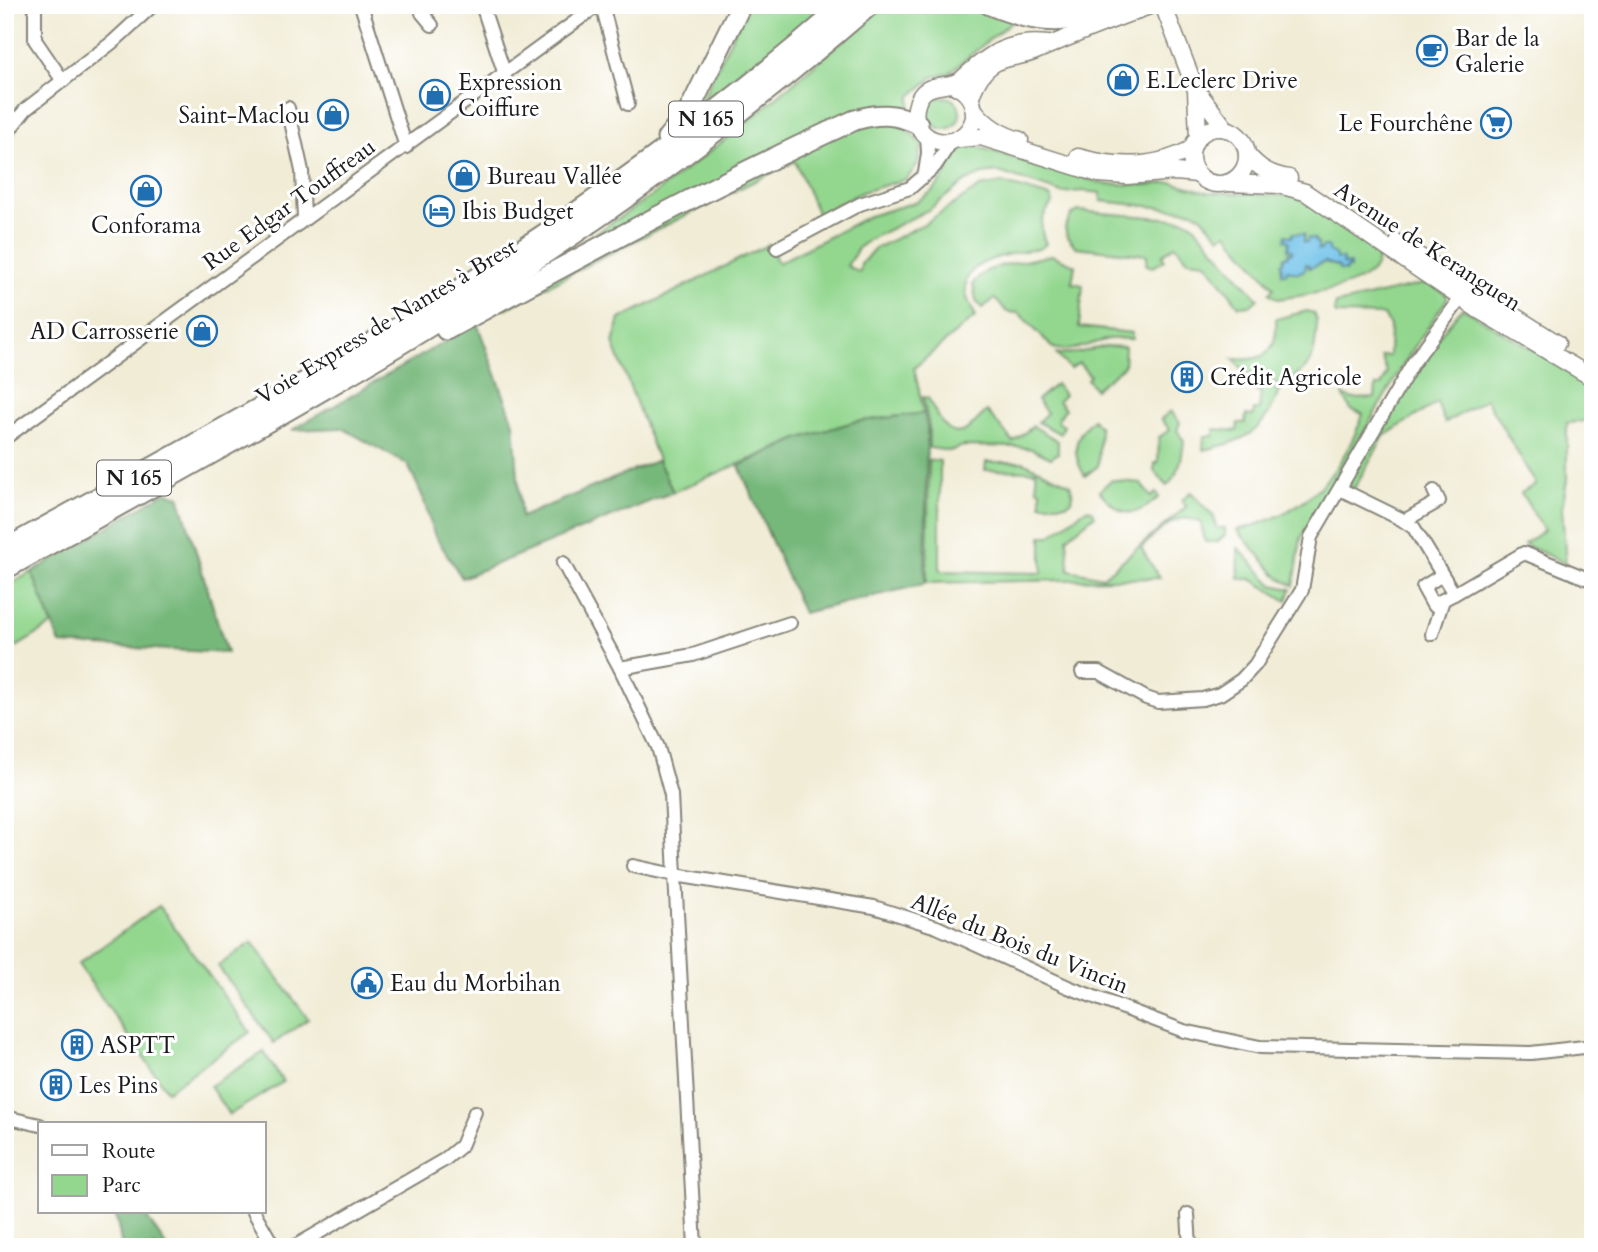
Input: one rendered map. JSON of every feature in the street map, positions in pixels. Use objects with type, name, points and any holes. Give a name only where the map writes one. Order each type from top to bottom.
[{"type":"highway","points":[[559,223],[575,204],[664,140],[682,122],[741,5]]},
{"type":"highway","name":"Voie Express de Nantes à Brest","points":[[5,549],[384,335],[559,223],[700,124],[845,5]]},
{"type":"highway","name":"Voie Express de Nantes à Brest","points":[[5,569],[332,385],[485,292],[607,211],[748,106],[870,5]]},
{"type":"highway","points":[[990,5],[1041,22],[1072,21],[1133,8]]},
{"type":"highway","points":[[332,385],[367,373],[638,226],[844,125],[871,115],[889,114],[922,130]]},
{"type":"main road","points":[[1037,5],[1048,12],[1064,15],[1087,12],[1108,5]]},
{"type":"main road","points":[[955,140],[969,130],[979,77],[994,64],[1035,52],[1133,8],[1152,5]]},
{"type":"main road","points":[[1048,44],[1032,42],[1002,48],[983,60],[959,82],[934,86],[921,96],[916,113],[922,130],[941,142],[981,137],[1098,174],[1127,176],[1176,172],[1197,174],[1211,183],[1228,183],[1244,169],[1247,154],[1243,141],[1226,128],[1196,90],[1165,11]]},
{"type":"main road","points":[[951,84],[962,89],[986,123],[1013,138],[1111,165],[1174,158],[1211,129],[1226,128]]},
{"type":"main road","points":[[1196,90],[1195,143],[1191,162],[1197,174]]},
{"type":"main road","name":"Avenue de Keranguen","points":[[1247,154],[1261,169],[1273,175],[1299,181],[1593,365]]},
{"type":"main road","name":"Avenue de Keranguen","points":[[1228,183],[1279,185],[1305,192],[1461,298],[1593,378]]},
{"type":"street","points":[[35,5],[35,40],[63,81]]},
{"type":"street","points":[[5,147],[10,129],[17,118],[114,41],[153,5]]},
{"type":"street","points":[[361,5],[406,147]]},
{"type":"street","points":[[432,25],[422,13],[433,5]]},
{"type":"street","points":[[482,5],[505,75]]},
{"type":"street","points":[[600,5],[628,104]]},
{"type":"street","name":"Rue Edgar Touffreau","points":[[5,438],[600,5]]},
{"type":"street","points":[[288,108],[302,172],[304,218]]},
{"type":"street","points":[[922,130],[928,153],[926,173]]},
{"type":"street","points":[[777,248],[860,204],[910,188],[934,166],[955,140]]},
{"type":"street","points":[[1082,673],[1099,672],[1158,702],[1203,699],[1220,694],[1241,680],[1255,665],[1303,590],[1311,537],[1413,363],[1461,298]]},
{"type":"street","points":[[1340,489],[1414,528],[1442,575],[1448,597],[1432,634]]},
{"type":"street","points":[[1404,521],[1439,500],[1434,491]]},
{"type":"street","points":[[1442,575],[1423,587],[1433,605],[1524,553],[1593,581]]},
{"type":"street","points":[[563,563],[620,668],[658,747],[671,795],[695,1247]]},
{"type":"street","points":[[620,668],[693,655],[790,623]]},
{"type":"street","name":"Allée du Bois du Vincin","points":[[633,866],[874,907],[937,927],[1068,987],[1184,1031],[1260,1047],[1531,1053],[1593,1046]]},
{"type":"street","points":[[294,1247],[444,1160],[461,1146],[475,1112]]},
{"type":"street","points":[[5,1117],[38,1125]]},
{"type":"street","points":[[255,1214],[274,1247]]},
{"type":"street","points":[[1188,1214],[1190,1247]]},
{"type":"green space","points":[[747,5],[828,5],[694,116]]},
{"type":"green space","points":[[884,5],[1122,5],[1012,21],[949,73],[933,77],[911,96],[907,129],[922,145],[917,165],[907,179],[862,192],[818,215],[795,161],[594,261],[505,309],[536,273],[650,197],[745,124]]},
{"type":"green space","points":[[944,97],[955,102],[960,113],[955,124],[944,129],[933,124],[928,113],[933,102]]},
{"type":"green space","points":[[967,146],[1105,184],[1146,185],[1172,182],[1207,192],[1294,196],[1305,200],[1378,247],[1377,264],[1371,272],[1348,285],[1278,299],[1269,293],[1274,288],[1227,233],[1220,237],[1193,211],[1101,201],[1101,193],[1062,193],[999,172],[982,174],[966,181],[930,209],[870,239],[859,247],[847,266],[860,273],[861,264],[874,249],[924,224],[980,187],[1002,183],[1051,197],[1053,202],[1042,222],[1046,244],[1041,248],[1009,254],[980,264],[971,272],[966,283],[967,298],[976,316],[914,368],[924,413],[853,422],[798,439],[673,492],[613,343],[620,319],[769,244],[778,263],[869,216],[916,202],[934,190],[947,173],[953,153]]},
{"type":"green space","points":[[1079,211],[1186,220],[1192,223],[1258,299],[1251,305],[1239,306],[1206,262],[1188,260],[1175,245],[1162,255],[1164,260],[1153,267],[1146,265],[1147,255],[1076,247],[1067,237],[1065,227],[1072,214]]},
{"type":"green space","points":[[1052,255],[1075,265],[1072,283],[1083,285],[1079,327],[1132,333],[1132,339],[1109,339],[1060,350],[1053,348],[1019,313],[1007,312],[995,299],[982,308],[976,301],[973,283],[986,271]]},
{"type":"green space","points":[[1431,284],[1447,295],[1447,299],[1410,354],[1301,538],[1294,586],[1279,578],[1237,530],[1281,514],[1316,490],[1343,457],[1363,414],[1351,410],[1343,395],[1353,399],[1375,398],[1376,386],[1381,386],[1387,373],[1381,356],[1389,356],[1390,326],[1384,315],[1336,314],[1336,304]]},
{"type":"green space","points":[[1462,308],[1593,385],[1593,420],[1567,423],[1567,480],[1562,508],[1566,564],[1524,544],[1544,530],[1521,493],[1536,484],[1486,399],[1445,423],[1437,403],[1384,436],[1352,492],[1349,479],[1419,360]]},
{"type":"green space","points":[[1307,311],[1314,313],[1317,321],[1311,360],[1303,371],[1282,386],[1261,375],[1247,374],[1233,359],[1254,359],[1261,356],[1272,347],[1275,340],[1276,319]]},
{"type":"green space","points":[[477,323],[514,423],[521,517],[658,460],[673,492],[462,578],[434,534],[422,495],[408,465],[342,428],[292,430]]},
{"type":"green space","points":[[1107,346],[1125,347],[1124,366],[1095,389],[1087,379],[1090,376],[1079,363],[1070,369],[1056,354],[1077,353]]},
{"type":"green space","points":[[1255,383],[1265,383],[1279,391],[1267,416],[1242,439],[1203,450],[1204,436],[1214,436],[1214,429],[1237,431],[1238,423],[1245,423],[1246,415],[1253,416],[1254,410],[1259,410],[1261,392],[1255,391]]},
{"type":"green space","points":[[1056,384],[1064,395],[1058,401],[1065,409],[1057,421],[1064,426],[1060,434],[1038,422],[1047,413],[1037,400]]},
{"type":"green space","points":[[923,397],[928,398],[939,419],[955,433],[970,427],[987,411],[1013,442],[1033,426],[1058,441],[1058,453],[1051,458],[1032,449],[1019,447],[963,446],[950,451],[929,448],[929,426]]},
{"type":"green space","points":[[1171,411],[1180,423],[1177,430],[1184,441],[1178,470],[1167,486],[1154,471],[1155,463],[1158,463],[1159,437],[1170,430],[1161,419]]},
{"type":"green space","points":[[924,413],[927,427],[925,584],[803,613],[739,466],[798,439],[853,422]]},
{"type":"green space","points":[[1093,419],[1100,428],[1098,466],[1085,476],[1078,460],[1076,446],[1081,432]]},
{"type":"green space","points":[[929,460],[940,461],[940,571],[1042,573],[1042,536],[1050,536],[1086,509],[1092,510],[1095,515],[1067,538],[1069,570],[1103,577],[1186,507],[1182,500],[1191,492],[1214,517],[1216,528],[1225,528],[1225,535],[1217,542],[1205,542],[1201,523],[1183,519],[1169,524],[1141,548],[1160,578],[927,583]]},
{"type":"green space","points":[[986,462],[1023,462],[1070,484],[1072,500],[1067,504],[1041,504],[1036,471],[985,470]]},
{"type":"green space","points":[[1111,480],[1140,483],[1151,497],[1156,493],[1159,497],[1141,510],[1121,510],[1099,491]]},
{"type":"green space","points":[[166,492],[179,496],[227,653],[60,644],[32,572]]},
{"type":"green space","points":[[1238,548],[1273,585],[1291,589],[1287,601],[1251,579],[1239,579]]},
{"type":"green space","points":[[32,572],[52,625],[5,654],[5,587]]},
{"type":"green space","points":[[159,906],[250,1032],[167,1091],[78,964]]},
{"type":"green space","points":[[252,942],[308,1019],[274,1043],[218,966]]},
{"type":"green space","points":[[264,1052],[283,1082],[229,1115],[210,1086]]},
{"type":"green space","points":[[113,1214],[144,1214],[167,1247],[122,1247]]},
{"type":"water","points":[[1293,233],[1304,234],[1304,242],[1307,242],[1308,238],[1315,239],[1318,250],[1329,247],[1336,259],[1343,259],[1343,264],[1350,264],[1350,268],[1347,267],[1346,271],[1339,270],[1339,267],[1325,262],[1309,268],[1306,264],[1305,270],[1298,273],[1287,270],[1286,274],[1282,274],[1281,263],[1288,253],[1292,253],[1292,250],[1288,250],[1289,241],[1285,240],[1286,235],[1292,237]]},
{"type":"place","name":"Bar de la Galerie","points":[[1432,51]]},
{"type":"place","name":"E.Leclerc Drive","points":[[1123,80]]},
{"type":"place","name":"Expression Coiffure","points":[[435,95]]},
{"type":"place","name":"Saint-Maclou","points":[[333,115]]},
{"type":"place","name":"Le Fourchêne","points":[[1496,123]]},
{"type":"place","name":"Bureau Vallée","points":[[464,176]]},
{"type":"place","name":"Conforama","points":[[146,191]]},
{"type":"place","name":"Ibis Budget","points":[[439,211]]},
{"type":"place","name":"AD Carrosserie","points":[[202,331]]},
{"type":"place","name":"Crédit Agricole","points":[[1187,377]]},
{"type":"place","name":"Eau du Morbihan","points":[[367,983]]},
{"type":"place","name":"ASPTT","points":[[77,1045]]},
{"type":"place","name":"Les Pins","points":[[56,1085]]}]
